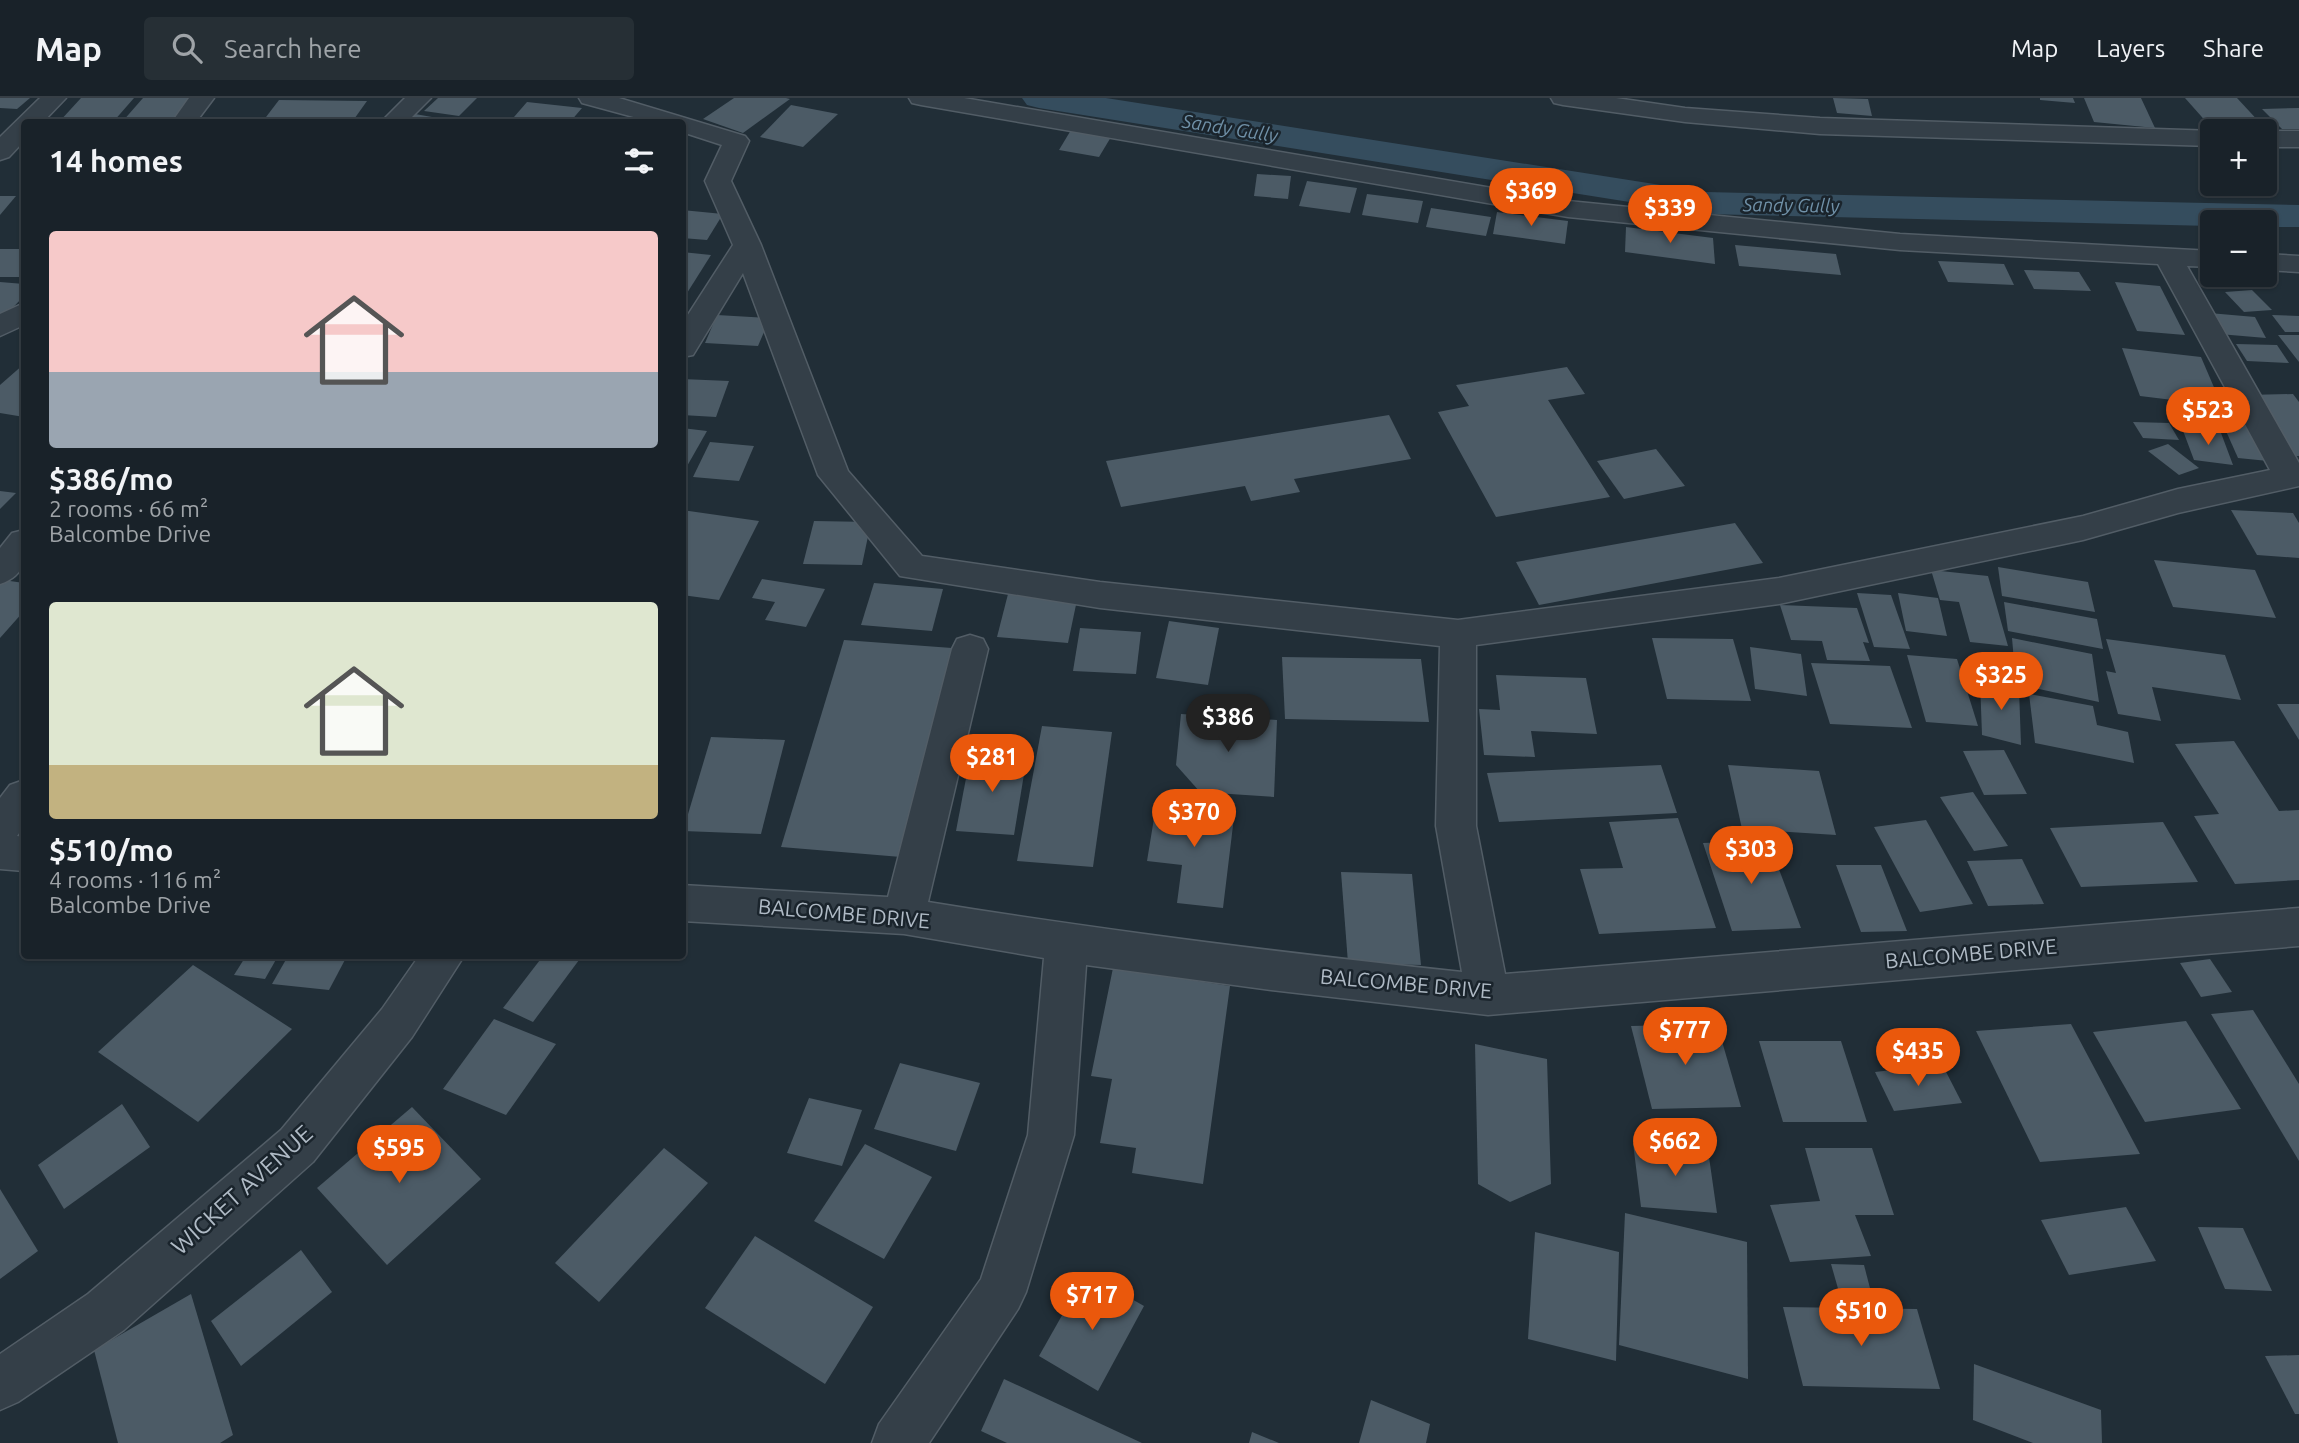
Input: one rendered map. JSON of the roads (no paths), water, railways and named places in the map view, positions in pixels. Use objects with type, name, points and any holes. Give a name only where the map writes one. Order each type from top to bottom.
[{"type":"street","points":[[30,119],[54,98]]},
{"type":"street","points":[[186,119],[202,98]]},
{"type":"street","points":[[396,119],[419,98]]},
{"type":"street","points":[[921,98],[1569,209],[1900,242],[2200,258]]},
{"type":"street","points":[[1563,98],[1685,115],[1820,126],[2200,138]]},
{"type":"street","points":[[596,119],[602,100],[666,119]]},
{"type":"street","points":[[686,125],[736,141],[718,181],[747,245],[834,475],[912,567],[1101,595],[1458,634],[1779,591],[2082,528],[2178,501],[2295,475],[2168,257]]},
{"type":"street","points":[[0,152],[18,129]]},
{"type":"street","points":[[2277,139],[2299,139]]},
{"type":"street","points":[[686,342],[747,245]]},
{"type":"street","points":[[2277,263],[2299,264]]},
{"type":"street","points":[[0,327],[21,314]]},
{"type":"street","points":[[0,571],[21,546]]},
{"type":"street","points":[[1458,634],[1456,826],[1488,995]]},
{"type":"street","points":[[904,916],[970,649]]},
{"type":"street","points":[[0,829],[21,800]]},
{"type":"street","points":[[0,852],[21,854]]},
{"type":"street","name":"BALCOMBE DRIVE","points":[[686,902],[904,916],[1066,943],[1271,971],[1488,995],[2297,931]]},
{"type":"street","points":[[898,1443],[1001,1292],[1051,1135],[1066,943]]},
{"type":"street","name":"WICKET AVENUE","points":[[0,1384],[106,1312],[297,1146],[397,1023],[441,959]]},
{"type":"waterway","name":"Sandy Gully","points":[[1039,98],[1705,203],[2299,216]]}]
